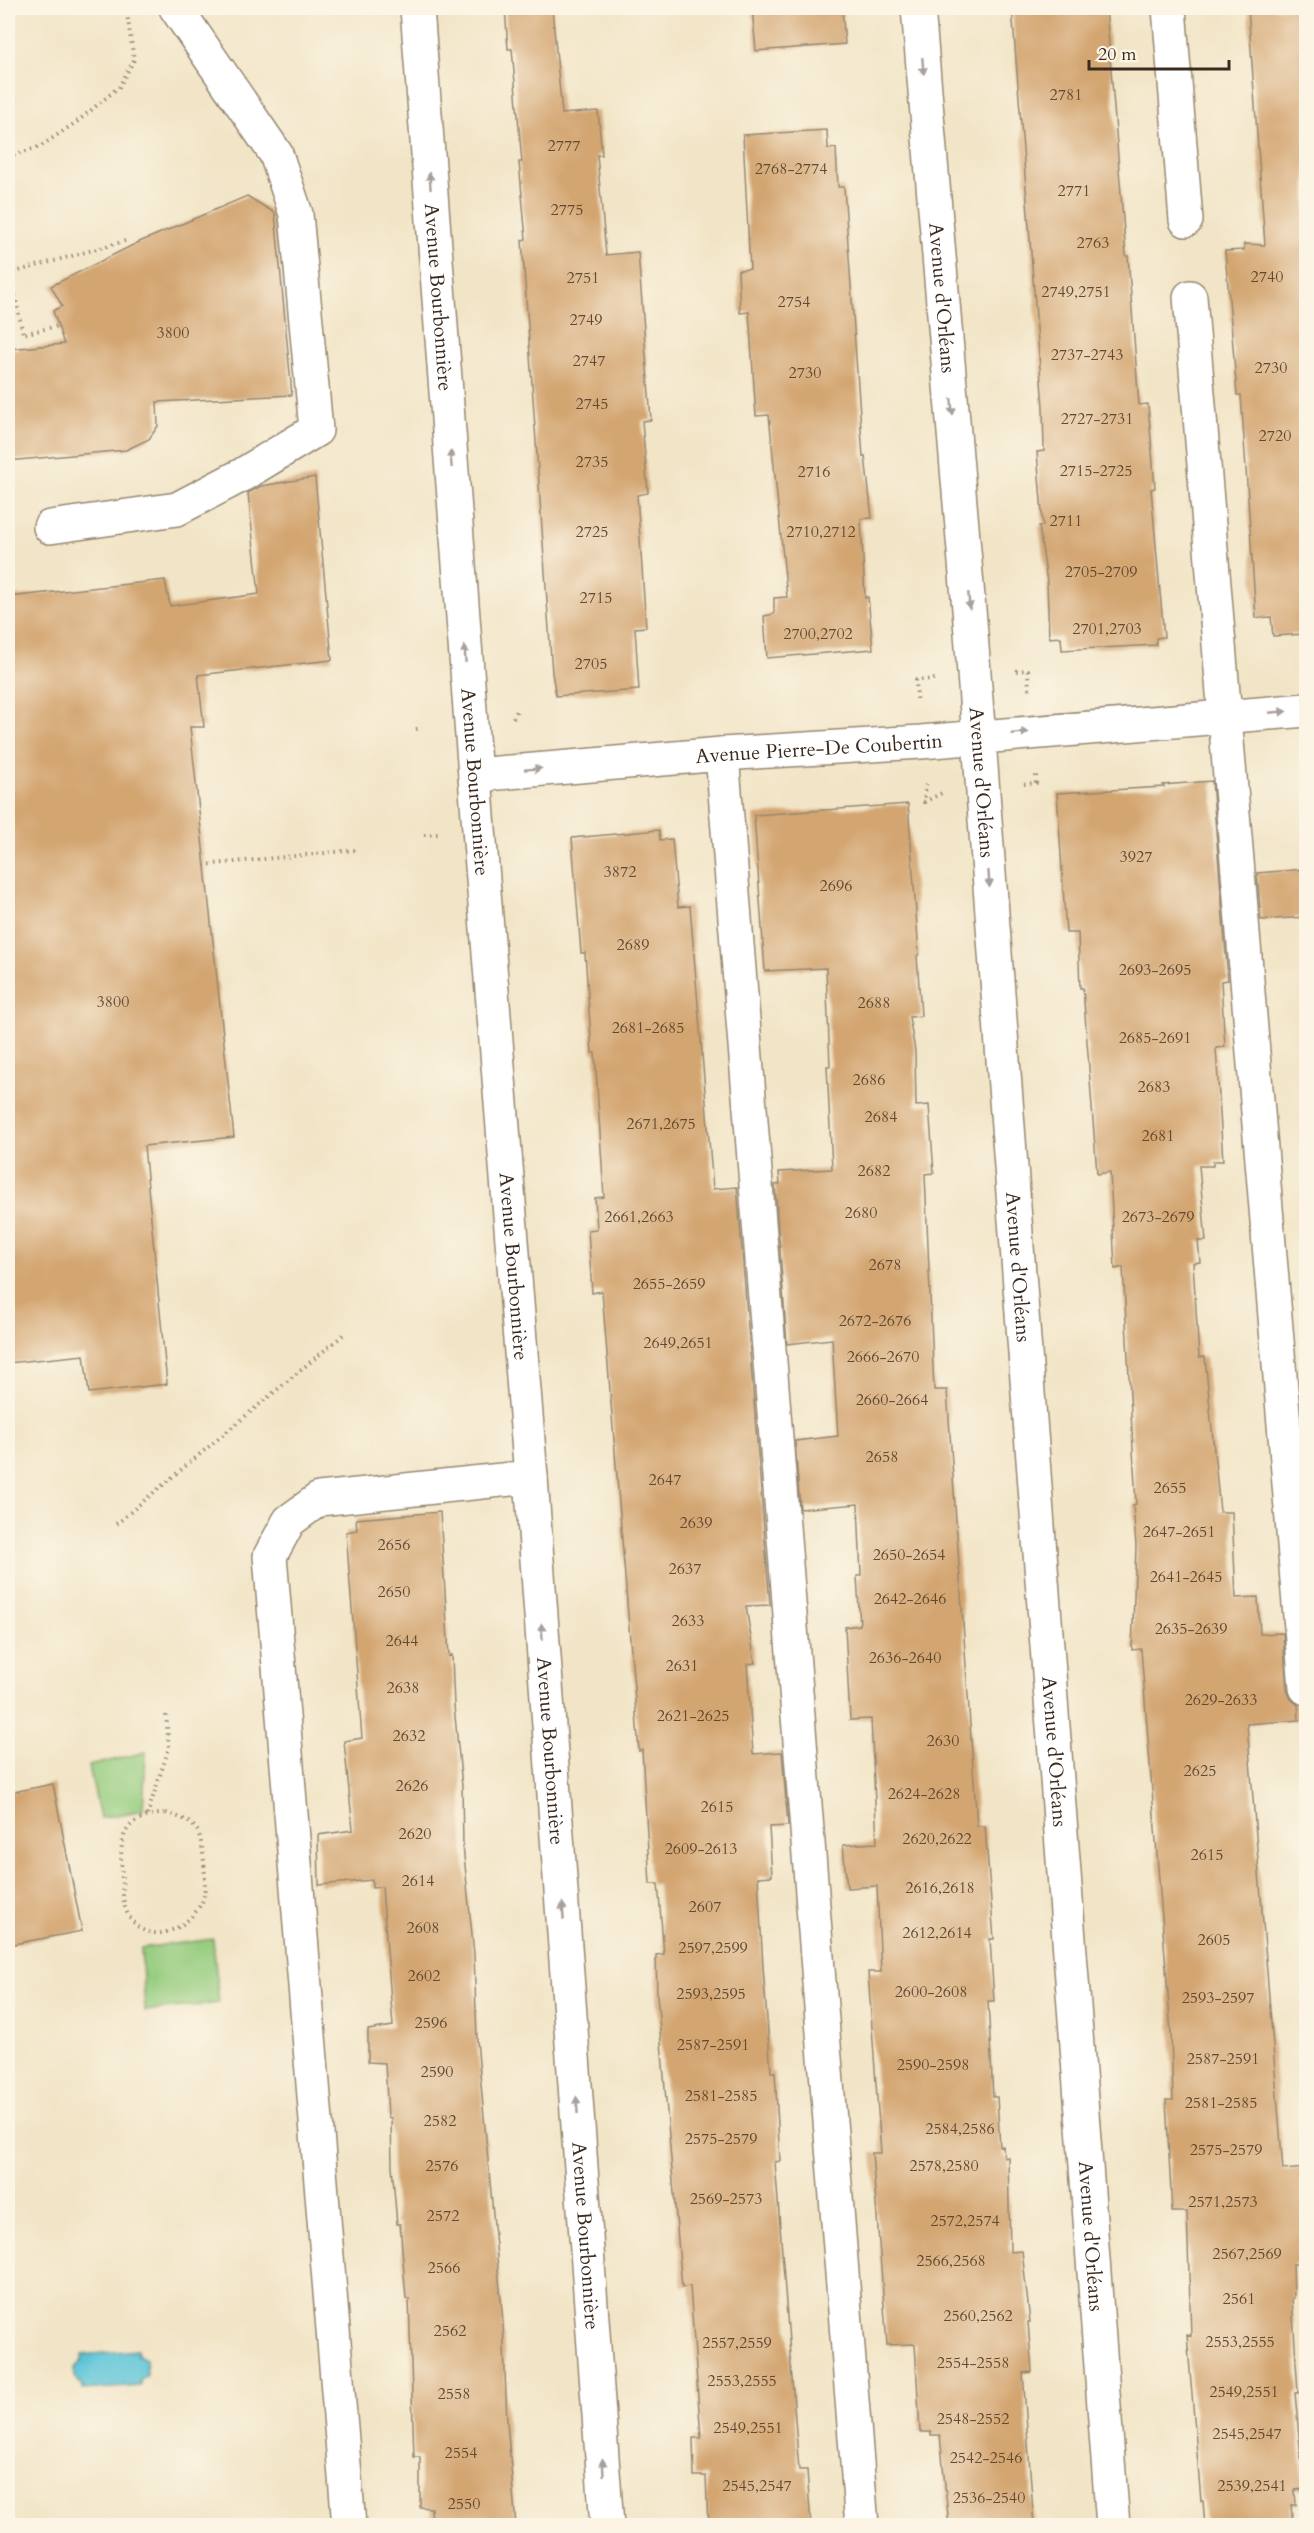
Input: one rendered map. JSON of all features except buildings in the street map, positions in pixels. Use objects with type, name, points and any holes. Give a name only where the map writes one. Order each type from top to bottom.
[{"type":"street","points":[[50,527],[177,509],[242,475],[316,430],[296,214],[276,154],[176,8]]},
{"type":"street","name":"Avenue Bourbonnière","points":[[417,8],[531,1477],[607,2526]]},
{"type":"street","name":"Avenue d'Orléans","points":[[918,8],[971,633],[1113,2526]]},
{"type":"street","points":[[1169,8],[1186,220]]},
{"type":"street","points":[[1190,297],[1306,1688]]},
{"type":"street","name":"Avenue Pierre-De Coubertin","points":[[475,775],[1306,710]]},
{"type":"street","points":[[722,754],[862,2526]]},
{"type":"street","points":[[349,2526],[270,1556],[289,1521],[319,1499],[531,1477]]},
{"type":"path","points":[[8,157],[41,146],[78,121],[119,87],[134,60],[127,14]]},
{"type":"path","points":[[58,326],[23,334],[9,273],[125,241]]},
{"type":"path","points":[[918,699],[916,680],[939,679]]},
{"type":"path","points":[[416,729],[422,728]]},
{"type":"path","points":[[926,784],[924,802],[943,792]]},
{"type":"path","points":[[424,835],[442,833]]},
{"type":"path","points":[[204,865],[355,850]]},
{"type":"path","points":[[116,1524],[344,1334]]},
{"type":"path","points":[[147,1816],[169,1748],[166,1715]]},
{"type":"path","points":[[166,1813],[183,1818],[196,1829],[202,1843],[205,1894],[186,1924],[174,1931],[159,1933],[145,1930],[130,1917],[124,1903],[120,1849],[123,1837],[128,1827],[138,1818],[147,1816],[166,1813]]},
{"type":"green space","points":[[146,1752],[143,1810],[100,1818],[89,1766]]},
{"type":"green space","points":[[213,1939],[219,2003],[145,2011],[141,1948]]},
{"type":"water","points":[[137,2350],[138,2355],[146,2359],[147,2375],[140,2381],[140,2386],[83,2390],[83,2386],[74,2377],[74,2369],[82,2360],[82,2355]]}]
